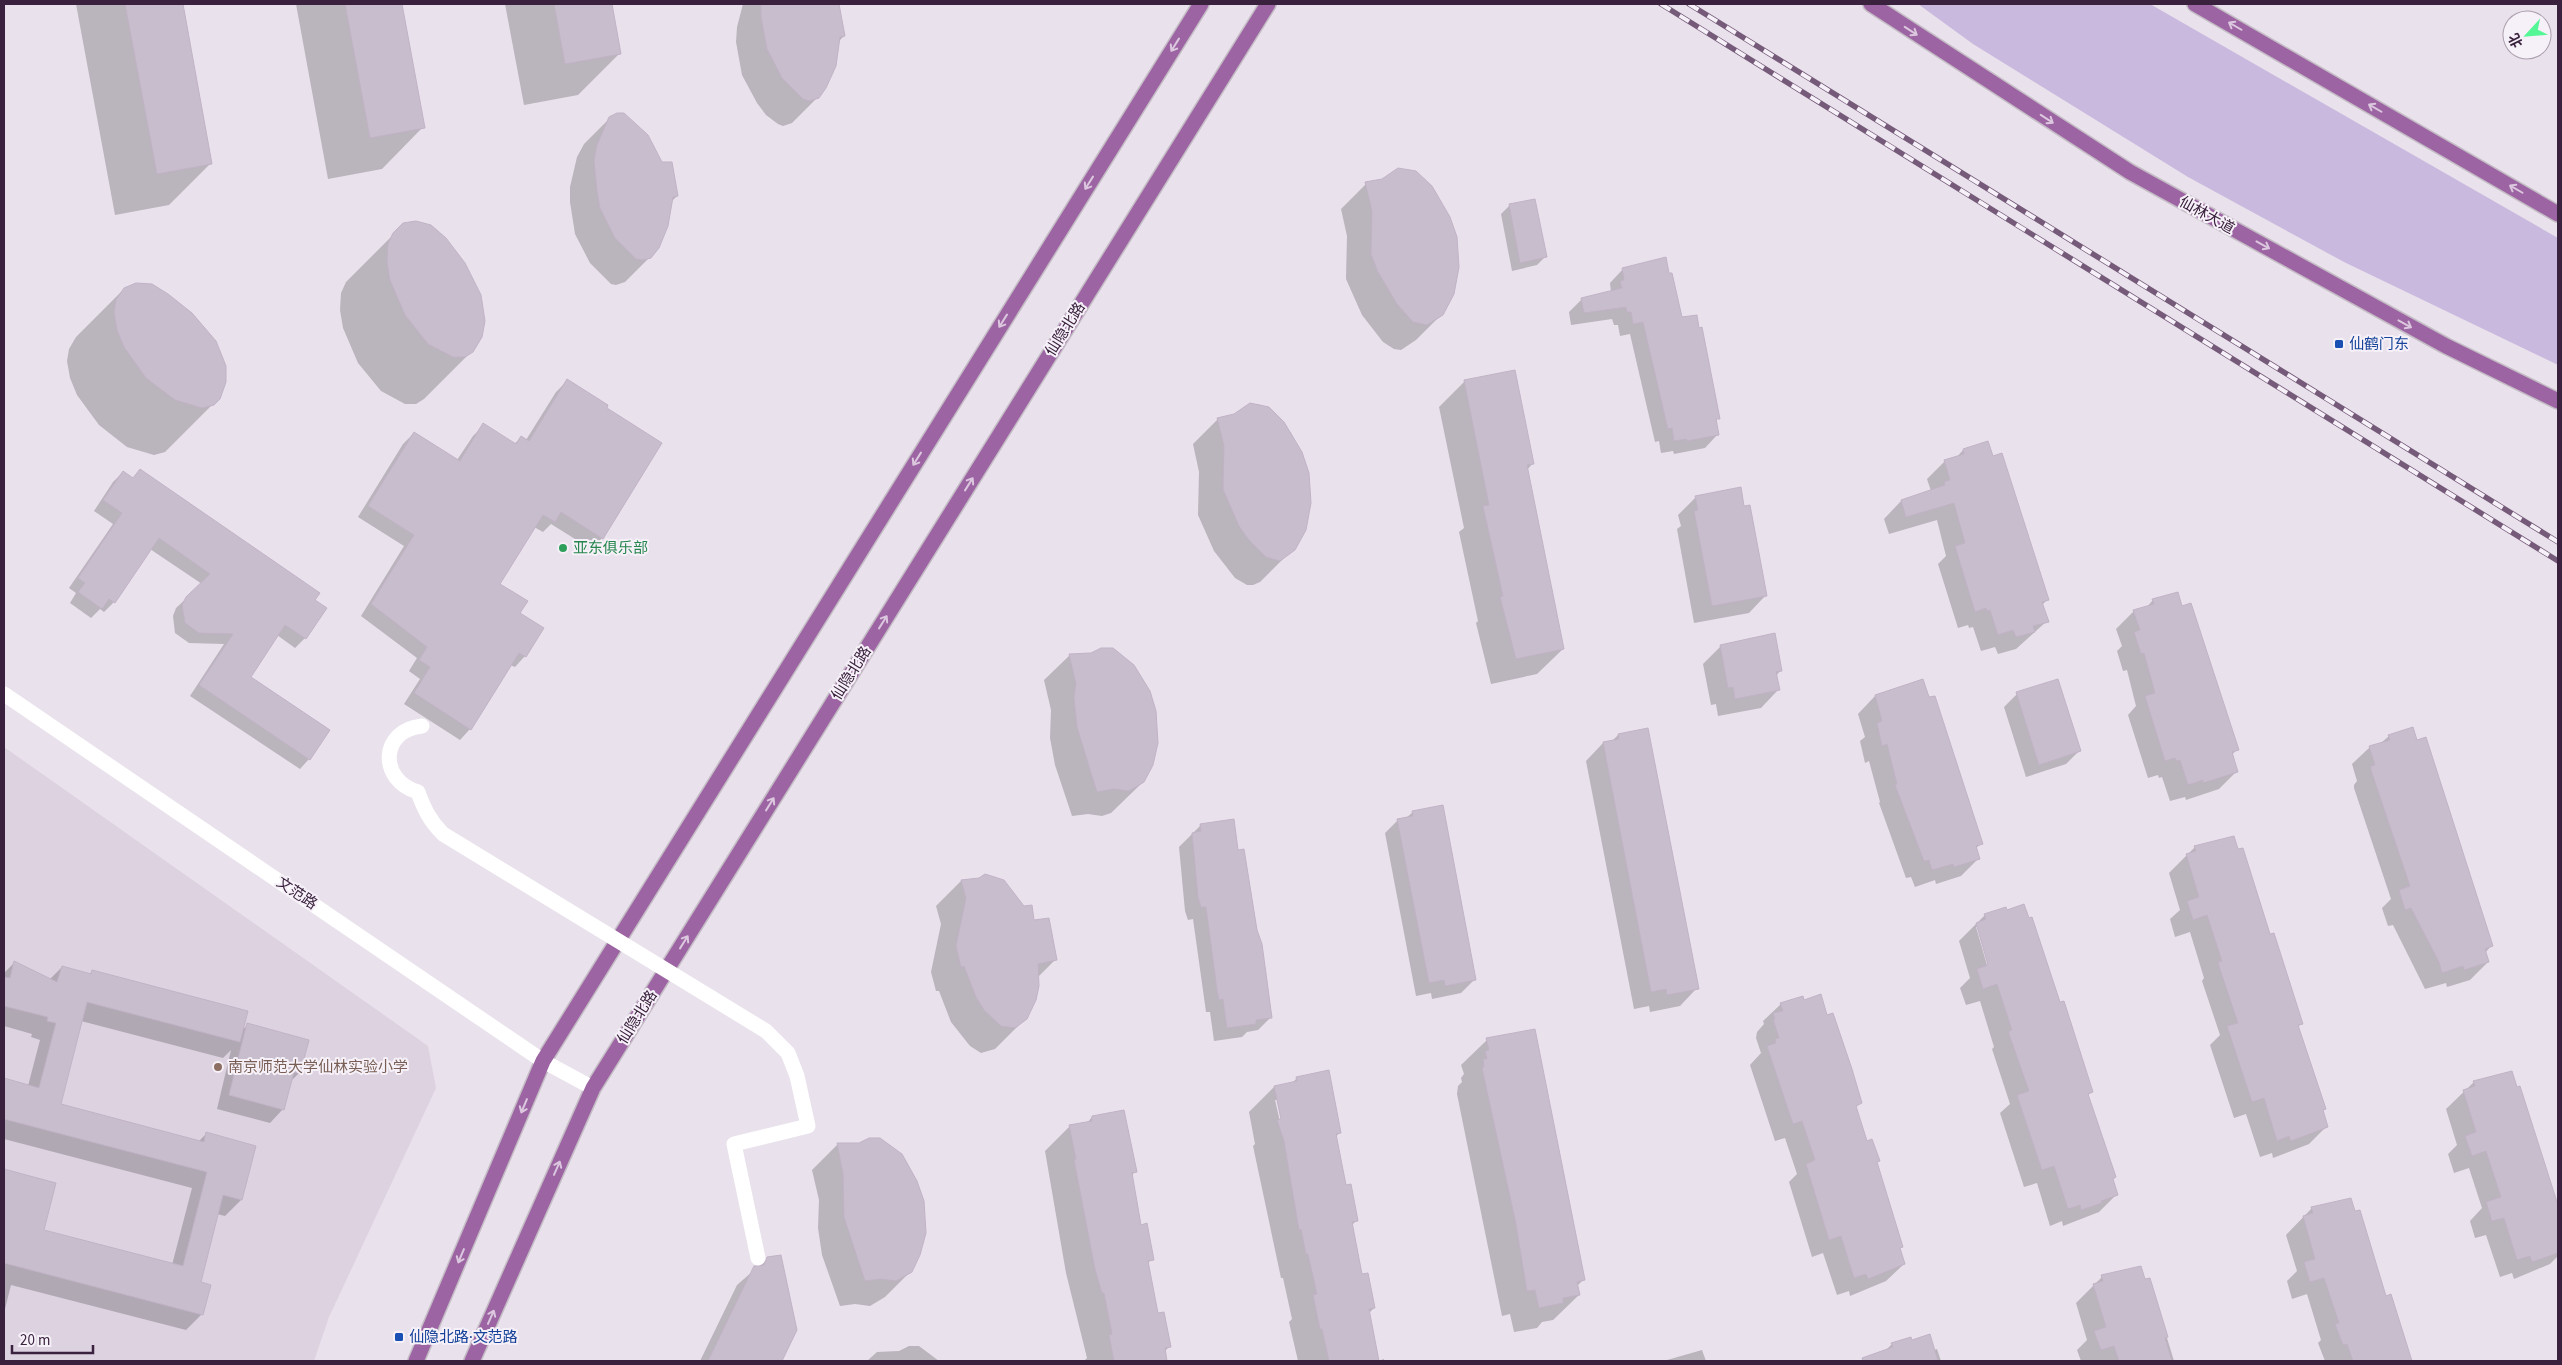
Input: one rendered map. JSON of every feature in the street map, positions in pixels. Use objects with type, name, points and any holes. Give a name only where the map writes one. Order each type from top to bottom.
[{"type":"main road","points":[[416,1361],[543,1061],[1201,4]]},
{"type":"main road","name":"仙隐北路","points":[[472,1361],[593,1088],[1268,4]]},
{"type":"main road","name":"仙林大道","points":[[1871,4],[2130,172],[2446,346],[2558,401]]},
{"type":"main road","points":[[2196,4],[2558,214]]},
{"type":"street","name":"文范路","points":[[4,694],[543,1061],[593,1088]]},
{"type":"street","points":[[422,726],[414,726],[398,736],[392,745],[390,766],[400,783],[418,792],[423,808],[443,834],[766,1031],[788,1053],[797,1076],[808,1126],[734,1144],[758,1258]]},
{"type":"shaded area","points":[[1918,4],[2150,4],[2558,238],[2558,365],[2344,262],[2188,177],[1973,44]]},
{"type":"shaded area","name":"南京师范大学仙林实验小学","points":[[4,747],[428,1046],[436,1088],[329,1317],[314,1361],[4,1361]]},
{"type":"building","points":[[125,4],[183,4],[212,164],[157,174]]},
{"type":"building","points":[[345,4],[402,4],[425,128],[370,138]]},
{"type":"building","points":[[554,4],[612,4],[621,54],[565,64]]},
{"type":"building","points":[[761,4],[839,4],[845,36],[840,37],[836,66],[819,98],[809,101],[803,99],[782,78],[767,49],[761,16]]},
{"type":"building","points":[[617,113],[624,113],[648,135],[662,162],[672,162],[678,196],[673,197],[668,226],[659,248],[651,258],[642,260],[636,259],[615,238],[600,208],[597,191],[594,160],[597,145],[609,117]]},
{"type":"building","points":[[1398,168],[1416,171],[1432,186],[1450,217],[1457,237],[1459,267],[1454,294],[1443,315],[1427,325],[1413,322],[1397,304],[1378,272],[1371,254],[1372,211],[1365,182],[1382,179]]},
{"type":"building","points":[[1535,199],[1547,257],[1520,263],[1509,204]]},
{"type":"building","points":[[416,221],[431,225],[446,238],[465,263],[481,295],[485,321],[482,337],[473,352],[465,357],[453,357],[428,344],[405,315],[390,280],[387,262],[388,244],[393,233],[403,223]]},
{"type":"building","points":[[1666,257],[1669,273],[1672,273],[1682,317],[1697,315],[1699,328],[1702,327],[1720,419],[1716,419],[1719,435],[1687,441],[1686,439],[1674,441],[1672,428],[1668,429],[1643,322],[1633,324],[1631,312],[1627,312],[1626,307],[1584,313],[1581,298],[1622,288],[1620,281],[1624,280],[1622,268]]},
{"type":"building","points":[[136,283],[152,284],[168,294],[192,313],[216,341],[226,366],[226,382],[220,399],[214,405],[202,408],[175,400],[146,378],[124,347],[117,330],[114,312],[116,300],[124,288]]},
{"type":"building","points":[[1515,370],[1534,464],[1527,465],[1564,649],[1516,659],[1500,597],[1503,596],[1483,506],[1489,505],[1464,380]]},
{"type":"building","points":[[567,379],[608,405],[607,408],[662,443],[603,539],[561,512],[555,522],[543,515],[500,584],[528,601],[520,613],[544,628],[526,657],[519,653],[471,730],[414,693],[430,667],[419,660],[427,647],[371,604],[414,535],[368,506],[414,432],[460,461],[483,423],[516,444],[521,436],[529,441]]},
{"type":"building","points":[[1250,403],[1269,407],[1284,422],[1302,452],[1309,473],[1311,503],[1306,530],[1295,550],[1280,561],[1266,557],[1249,540],[1239,526],[1223,489],[1224,446],[1217,418],[1234,414]]},
{"type":"building","points":[[1988,441],[1993,456],[2002,453],[2049,600],[2042,602],[2049,622],[2033,626],[2035,632],[2016,637],[2013,630],[1998,635],[1990,610],[1987,611],[1986,608],[1975,612],[1955,546],[1965,543],[1954,503],[1906,517],[1901,500],[1945,485],[1944,482],[1950,480],[1944,460],[1964,454],[1963,449]]},
{"type":"building","points":[[140,469],[320,593],[315,600],[327,608],[306,639],[285,625],[251,677],[330,730],[310,760],[199,685],[233,634],[199,633],[185,623],[182,605],[186,597],[210,574],[159,538],[115,603],[109,599],[102,609],[78,592],[85,583],[78,578],[122,513],[103,500],[123,471],[133,478]]},
{"type":"building","points":[[1741,487],[1744,506],[1750,505],[1767,596],[1712,606],[1694,511],[1698,510],[1695,496]]},
{"type":"building","points":[[2178,592],[2182,606],[2191,603],[2239,750],[2232,752],[2238,772],[2203,783],[2203,780],[2188,785],[2180,760],[2176,761],[2175,758],[2165,761],[2145,696],[2155,693],[2144,653],[2141,654],[2134,632],[2140,630],[2133,610],[2154,604],[2152,599]]},
{"type":"building","points":[[1775,633],[1782,671],[1776,672],[1780,690],[1735,699],[1733,687],[1728,688],[1720,645]]},
{"type":"building","points":[[1101,648],[1113,648],[1134,665],[1150,691],[1156,711],[1158,743],[1153,765],[1144,782],[1129,791],[1114,789],[1097,792],[1077,727],[1074,697],[1076,684],[1069,654],[1091,653]]},
{"type":"building","points":[[1923,679],[1929,697],[1935,696],[1983,844],[1976,846],[1980,859],[1954,867],[1953,864],[1932,870],[1929,860],[1924,861],[1895,785],[1897,784],[1887,744],[1882,746],[1877,723],[1882,721],[1875,695]]},
{"type":"building","points":[[2058,679],[2081,751],[2039,765],[2016,692]]},
{"type":"building","points":[[2413,727],[2417,740],[2426,737],[2493,946],[2485,949],[2489,962],[2464,970],[2463,966],[2442,973],[2439,962],[2411,908],[2405,910],[2399,890],[2410,886],[2371,770],[2371,766],[2375,765],[2369,746],[2390,740],[2388,735]]},
{"type":"building","points":[[1648,728],[1699,989],[1667,995],[1666,989],[1651,992],[1603,742],[1619,739],[1618,734]]},
{"type":"building","points":[[1443,805],[1476,980],[1445,986],[1444,980],[1429,983],[1397,819],[1413,816],[1412,811]]},
{"type":"building","points":[[1234,819],[1238,850],[1244,849],[1257,930],[1262,944],[1272,1018],[1256,1020],[1256,1024],[1227,1028],[1223,999],[1219,1000],[1217,990],[1206,907],[1201,907],[1198,897],[1192,833],[1201,831],[1200,824]]},
{"type":"building","points":[[2234,836],[2238,849],[2243,848],[2270,934],[2274,933],[2303,1024],[2298,1025],[2326,1109],[2323,1110],[2328,1127],[2291,1141],[2289,1136],[2277,1141],[2264,1098],[2252,1102],[2227,1026],[2238,1023],[2219,966],[2218,962],[2222,961],[2207,915],[2193,920],[2187,901],[2199,897],[2186,854],[2196,851],[2194,846]]},
{"type":"building","points":[[985,874],[1004,880],[1024,906],[1032,905],[1034,920],[1049,918],[1057,960],[1038,964],[1039,986],[1036,1000],[1027,1019],[1015,1028],[1001,1026],[984,1010],[976,997],[964,966],[961,967],[956,946],[966,898],[961,880],[979,878]]},
{"type":"building","points":[[2024,904],[2029,918],[2032,917],[2060,1002],[2064,1001],[2093,1092],[2088,1094],[2116,1177],[2113,1179],[2118,1195],[2081,1210],[2080,1205],[2068,1209],[2054,1166],[2042,1170],[2017,1095],[2029,1091],[2009,1034],[2009,1031],[2012,1030],[1997,984],[1983,989],[1977,969],[1988,965],[1976,923],[1986,919],[1984,914],[2006,907],[2007,910]]},
{"type":"building","points":[[14,961],[57,982],[62,966],[91,974],[92,970],[248,1011],[240,1042],[87,1002],[61,1104],[204,1142],[206,1132],[256,1146],[242,1200],[223,1195],[201,1282],[211,1285],[203,1315],[4,1263],[4,1169],[56,1183],[44,1230],[183,1266],[207,1172],[4,1119],[4,1078],[39,1088],[56,1023],[47,1021],[48,1017],[4,1006],[4,977],[10,978]]},
{"type":"building","points":[[1821,994],[1827,1015],[1833,1013],[1852,1069],[1862,1103],[1856,1106],[1867,1141],[1872,1139],[1880,1161],[1877,1162],[1903,1247],[1900,1248],[1905,1264],[1868,1279],[1866,1274],[1854,1278],[1841,1236],[1829,1240],[1806,1164],[1815,1160],[1802,1121],[1793,1124],[1767,1046],[1776,1043],[1775,1039],[1779,1038],[1773,1013],[1783,1011],[1780,1003],[1803,996],[1804,1000]]},
{"type":"building","points":[[247,1023],[309,1040],[300,1074],[294,1072],[284,1110],[229,1095]]},
{"type":"building","points":[[1535,1029],[1585,1280],[1577,1282],[1580,1295],[1563,1298],[1563,1303],[1539,1308],[1535,1290],[1527,1291],[1516,1224],[1482,1068],[1484,1067],[1483,1059],[1487,1059],[1485,1051],[1489,1050],[1486,1038]]},
{"type":"building","points":[[1329,1070],[1341,1133],[1336,1134],[1346,1185],[1351,1184],[1358,1221],[1352,1222],[1362,1274],[1368,1273],[1375,1308],[1369,1309],[1379,1361],[1329,1361],[1313,1295],[1317,1294],[1308,1254],[1306,1254],[1301,1229],[1299,1230],[1284,1141],[1277,1120],[1281,1119],[1274,1086],[1297,1081],[1296,1077]]},
{"type":"building","points":[[2512,1071],[2517,1087],[2520,1086],[2558,1205],[2558,1253],[2532,1262],[2530,1256],[2517,1260],[2504,1218],[2492,1221],[2486,1202],[2501,1197],[2486,1151],[2472,1156],[2465,1136],[2476,1132],[2463,1090],[2475,1086],[2473,1081]]},
{"type":"building","points":[[1124,1110],[1137,1172],[1132,1173],[1141,1225],[1147,1223],[1154,1260],[1148,1261],[1158,1313],[1164,1312],[1171,1347],[1165,1348],[1167,1361],[1114,1361],[1109,1335],[1112,1334],[1104,1293],[1102,1293],[1095,1269],[1074,1160],[1076,1159],[1069,1125],[1092,1121],[1092,1116]]},
{"type":"building","points":[[869,1138],[880,1138],[902,1154],[917,1181],[924,1201],[926,1233],[920,1255],[912,1272],[896,1281],[881,1279],[865,1281],[844,1217],[843,1174],[837,1143],[859,1143]]},
{"type":"building","points":[[2351,1198],[2355,1211],[2360,1210],[2386,1296],[2391,1294],[2412,1361],[2353,1361],[2347,1344],[2343,1345],[2335,1324],[2339,1323],[2324,1278],[2310,1282],[2304,1262],[2315,1259],[2303,1216],[2313,1213],[2311,1207]]},
{"type":"building","points":[[781,1255],[797,1330],[782,1361],[708,1361],[754,1266],[764,1265],[767,1257]]},
{"type":"building","points":[[2141,1266],[2145,1279],[2150,1278],[2168,1337],[2165,1338],[2172,1361],[2119,1361],[2114,1346],[2101,1350],[2094,1331],[2106,1327],[2093,1284],[2103,1281],[2101,1275]]},
{"type":"building","points":[[1930,1334],[1938,1361],[1863,1361],[1862,1358],[1893,1347],[1891,1343],[1911,1337],[1912,1340]]},
{"type":"railway","points":[[1661,4],[2558,561]]},
{"type":"railway","points":[[1689,4],[2558,542]]},
{"type":"place","name":"仙鹤门东","points":[[2339,344]]},
{"type":"place","name":"亚东俱乐部","points":[[563,548]]},
{"type":"place","name":"南京师范大学仙林实验小学","points":[[218,1067]]},
{"type":"place","name":"仙隐北路·文范路","points":[[399,1337]]}]
